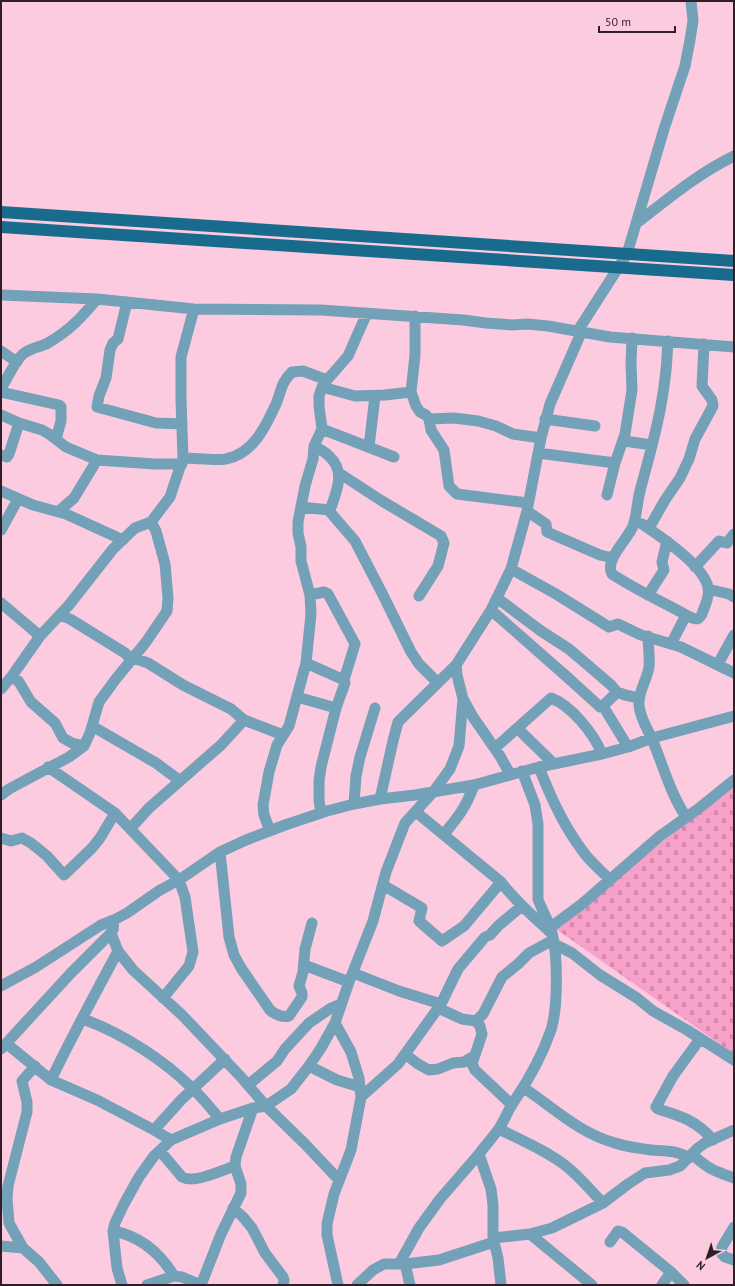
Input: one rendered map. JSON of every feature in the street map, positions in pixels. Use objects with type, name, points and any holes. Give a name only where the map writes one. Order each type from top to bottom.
[{"type":"main road","points":[[1,212],[734,261]]},
{"type":"main road","points":[[1,227],[619,267],[734,276]]},
{"type":"street","points":[[380,799],[398,722],[456,665],[491,610],[511,569],[527,507],[545,419],[555,391],[579,333],[627,254],[638,222],[655,156],[685,66],[693,21],[691,1]]},
{"type":"street","points":[[638,222],[695,178],[734,156]]},
{"type":"street","points":[[1,294],[97,299],[194,309],[321,310],[415,316],[486,323],[534,325],[610,338],[632,338],[734,347]]},
{"type":"street","points":[[1,388],[23,354],[55,339],[78,322],[97,299]]},
{"type":"street","points":[[127,302],[118,339],[113,343],[110,350],[106,378],[99,396],[97,407],[156,423],[182,424]]},
{"type":"street","points":[[1,689],[40,636],[60,615],[123,540],[135,528],[151,522],[170,497],[183,461],[181,357],[194,309]]},
{"type":"street","points":[[270,831],[264,815],[263,805],[272,761],[277,745],[289,726],[306,663],[311,614],[310,595],[301,560],[301,547],[298,533],[301,507],[313,459],[314,446],[322,429],[319,396],[325,383],[348,356],[367,313]]},
{"type":"street","points":[[415,316],[415,347],[411,392],[416,406],[420,412],[426,415],[429,419],[431,430],[444,450],[446,474],[449,486],[452,490],[457,494],[527,507],[546,524],[547,532],[583,546],[600,555],[613,558]]},
{"type":"street","points":[[607,495],[615,463],[624,441],[632,390],[632,338]]},
{"type":"street","points":[[636,520],[678,549],[704,578],[708,589],[702,615],[698,619],[694,620],[631,587],[612,574],[610,568],[613,558],[632,529],[636,520],[637,502],[660,412],[668,341]]},
{"type":"street","points":[[649,528],[680,478],[689,459],[695,439],[713,406],[712,400],[702,386],[704,344]]},
{"type":"street","points":[[1,351],[17,362]]},
{"type":"street","points":[[1,415],[19,423],[42,430],[71,450],[97,460],[155,464],[226,459],[240,454],[253,444],[262,432],[277,403],[282,385],[292,372],[303,371],[325,383],[355,396],[375,396],[411,392]]},
{"type":"street","points":[[1,392],[59,405],[61,408],[61,421],[56,439]]},
{"type":"street","points":[[369,448],[375,396]]},
{"type":"street","points":[[429,419],[454,418],[478,421],[496,426],[513,434],[541,438]]},
{"type":"street","points":[[545,419],[595,426]]},
{"type":"street","points":[[1,455],[7,458],[19,423]]},
{"type":"street","points":[[322,429],[394,457]]},
{"type":"street","points":[[624,441],[652,445]]},
{"type":"street","points":[[314,446],[330,456],[339,473],[337,489],[330,510]]},
{"type":"street","points":[[538,453],[615,463]]},
{"type":"street","points":[[58,512],[74,498],[97,460]]},
{"type":"street","points":[[339,473],[441,536],[444,540],[438,566],[419,596]]},
{"type":"street","points":[[1,491],[33,505],[66,514],[123,540]]},
{"type":"street","points":[[1,530],[18,499]]},
{"type":"street","points":[[301,507],[330,510],[355,541],[415,658],[438,683]]},
{"type":"street","points":[[4,789],[69,757],[84,746],[100,702],[146,642],[166,612],[168,598],[165,564],[161,544],[151,522]]},
{"type":"street","points":[[695,567],[719,541],[726,544],[734,534]]},
{"type":"street","points":[[648,595],[664,570],[662,562],[667,541]]},
{"type":"street","points":[[511,569],[556,594],[609,627],[618,624],[671,644],[718,664],[734,673]]},
{"type":"street","points":[[708,589],[729,594],[734,597]]},
{"type":"street","points":[[310,595],[324,592],[328,594],[355,644],[344,680],[345,683],[336,708],[320,774],[320,813]]},
{"type":"street","points":[[497,598],[569,649],[611,684],[617,692],[639,698]]},
{"type":"street","points":[[1,603],[40,636]]},
{"type":"street","points":[[491,610],[600,707],[603,706],[628,747]]},
{"type":"street","points":[[60,615],[70,619],[133,659],[148,663],[183,685],[231,709],[244,720],[283,735]]},
{"type":"street","points":[[671,644],[685,617],[688,616]]},
{"type":"street","points":[[718,664],[734,635]]},
{"type":"street","points":[[648,636],[649,667],[639,698],[639,706],[643,721],[652,738],[669,786],[677,804],[686,817]]},
{"type":"street","points":[[306,663],[344,680]]},
{"type":"street","points":[[456,665],[463,699],[510,774]]},
{"type":"street","points":[[12,676],[19,682],[31,702],[55,723],[63,738],[72,743],[84,746]]},
{"type":"street","points":[[603,706],[617,692]]},
{"type":"street","points":[[298,697],[336,708]]},
{"type":"street","points":[[495,748],[551,698],[574,714],[585,726],[602,754]]},
{"type":"street","points":[[122,1285],[117,1268],[113,1232],[118,1214],[140,1177],[160,1151],[171,1140],[220,1119],[253,1108],[266,1106],[291,1088],[321,1048],[335,1023],[351,977],[374,921],[386,872],[405,823],[434,791],[450,769],[459,746],[463,699]]},
{"type":"street","points":[[354,804],[356,776],[360,757],[375,708]]},
{"type":"street","points":[[1,986],[36,967],[101,924],[114,920],[160,890],[179,880],[220,852],[270,831],[320,813],[354,804],[474,785],[522,771],[602,754],[628,747],[652,738],[734,716]]},
{"type":"street","points":[[130,829],[149,808],[179,780],[221,745],[244,720]]},
{"type":"street","points":[[92,726],[156,763],[179,780]]},
{"type":"street","points":[[517,728],[554,764]]},
{"type":"street","points":[[48,767],[115,814],[179,880],[185,897],[193,952],[188,966],[163,998]]},
{"type":"street","points":[[539,767],[545,784],[566,825],[582,851],[610,880]]},
{"type":"street","points":[[410,1285],[402,1264],[419,1228],[440,1199],[499,1129],[512,1104],[524,1088],[551,1029],[554,1010],[556,971],[552,935],[538,899],[538,824],[535,805],[522,771]]},
{"type":"street","points":[[476,1022],[483,1014],[502,977],[518,964],[529,952],[552,935],[555,924],[582,904],[660,836],[698,809],[734,780]]},
{"type":"street","points":[[444,834],[464,809],[474,785]]},
{"type":"street","points":[[416,812],[501,882],[510,894],[552,935],[600,975],[637,998],[653,1011],[734,1060]]},
{"type":"street","points":[[1,838],[11,841],[24,839],[31,843],[47,856],[64,875],[92,848],[115,814]]},
{"type":"street","points":[[220,852],[229,936],[234,955],[241,968],[273,1012],[287,1017],[303,995],[299,986],[304,965],[305,949],[312,923]]},
{"type":"street","points":[[383,885],[422,908],[419,921],[442,941],[464,926],[501,882]]},
{"type":"street","points":[[361,1092],[398,1064],[440,1006],[458,970],[485,937],[490,935],[498,926],[522,906]]},
{"type":"street","points":[[114,920],[113,930],[111,933],[71,973],[4,1046],[35,1066],[51,1080],[97,1100],[171,1140]]},
{"type":"street","points":[[111,933],[118,951],[133,970],[224,1059],[266,1106],[339,1180]]},
{"type":"street","points":[[51,1080],[118,951]]},
{"type":"street","points":[[304,965],[399,991],[440,1006],[462,1019],[476,1022],[480,1026],[482,1034],[472,1064],[475,1070],[512,1104]]},
{"type":"street","points":[[248,1085],[277,1061],[285,1049],[309,1023],[331,1008],[342,1004]]},
{"type":"street","points":[[83,1019],[117,1033],[148,1053],[194,1089],[220,1119]]},
{"type":"street","points":[[335,1023],[351,1052],[359,1078],[361,1092],[351,1150],[330,1208],[326,1230],[338,1285]]},
{"type":"street","points":[[700,1039],[673,1076],[656,1107],[695,1123],[704,1129],[713,1140]]},
{"type":"street","points":[[405,1054],[429,1070],[438,1069],[453,1063],[464,1062],[474,1056]]},
{"type":"street","points":[[154,1130],[174,1107],[224,1059]]},
{"type":"street","points":[[35,1066],[22,1081],[27,1102],[27,1112],[8,1186],[5,1222],[23,1248],[39,1262],[57,1285]]},
{"type":"street","points":[[309,1066],[361,1092]]},
{"type":"street","points":[[524,1088],[572,1123],[597,1137],[627,1146],[675,1151],[690,1156],[712,1170],[734,1178]]},
{"type":"street","points":[[147,1285],[174,1276],[199,1285],[242,1189],[235,1166],[239,1148],[253,1108]]},
{"type":"street","points":[[499,1129],[563,1164],[588,1185],[591,1191],[603,1203]]},
{"type":"street","points":[[357,1285],[374,1268],[388,1263],[402,1264],[439,1260],[493,1240],[530,1234],[552,1228],[603,1203],[645,1173],[669,1170],[680,1166],[705,1143],[734,1130]]},
{"type":"street","points":[[160,1151],[182,1177],[187,1179],[207,1176],[235,1166]]},
{"type":"street","points":[[479,1154],[491,1188],[493,1205],[493,1240],[498,1258],[501,1285]]},
{"type":"street","points":[[233,1208],[244,1217],[252,1228],[265,1253],[283,1277],[283,1285]]},
{"type":"street","points":[[734,1227],[722,1247],[721,1253],[725,1257],[734,1260]]},
{"type":"street","points":[[610,1242],[618,1231],[620,1231],[671,1272],[684,1285]]},
{"type":"street","points":[[113,1232],[131,1236],[144,1243],[159,1255],[174,1276]]},
{"type":"street","points":[[530,1234],[592,1285]]},
{"type":"street","points":[[1,1246],[23,1248]]},
{"type":"street","points":[[662,1285],[671,1272]]},
{"type":"green space","points":[[734,783],[734,1054],[556,929]]}]
